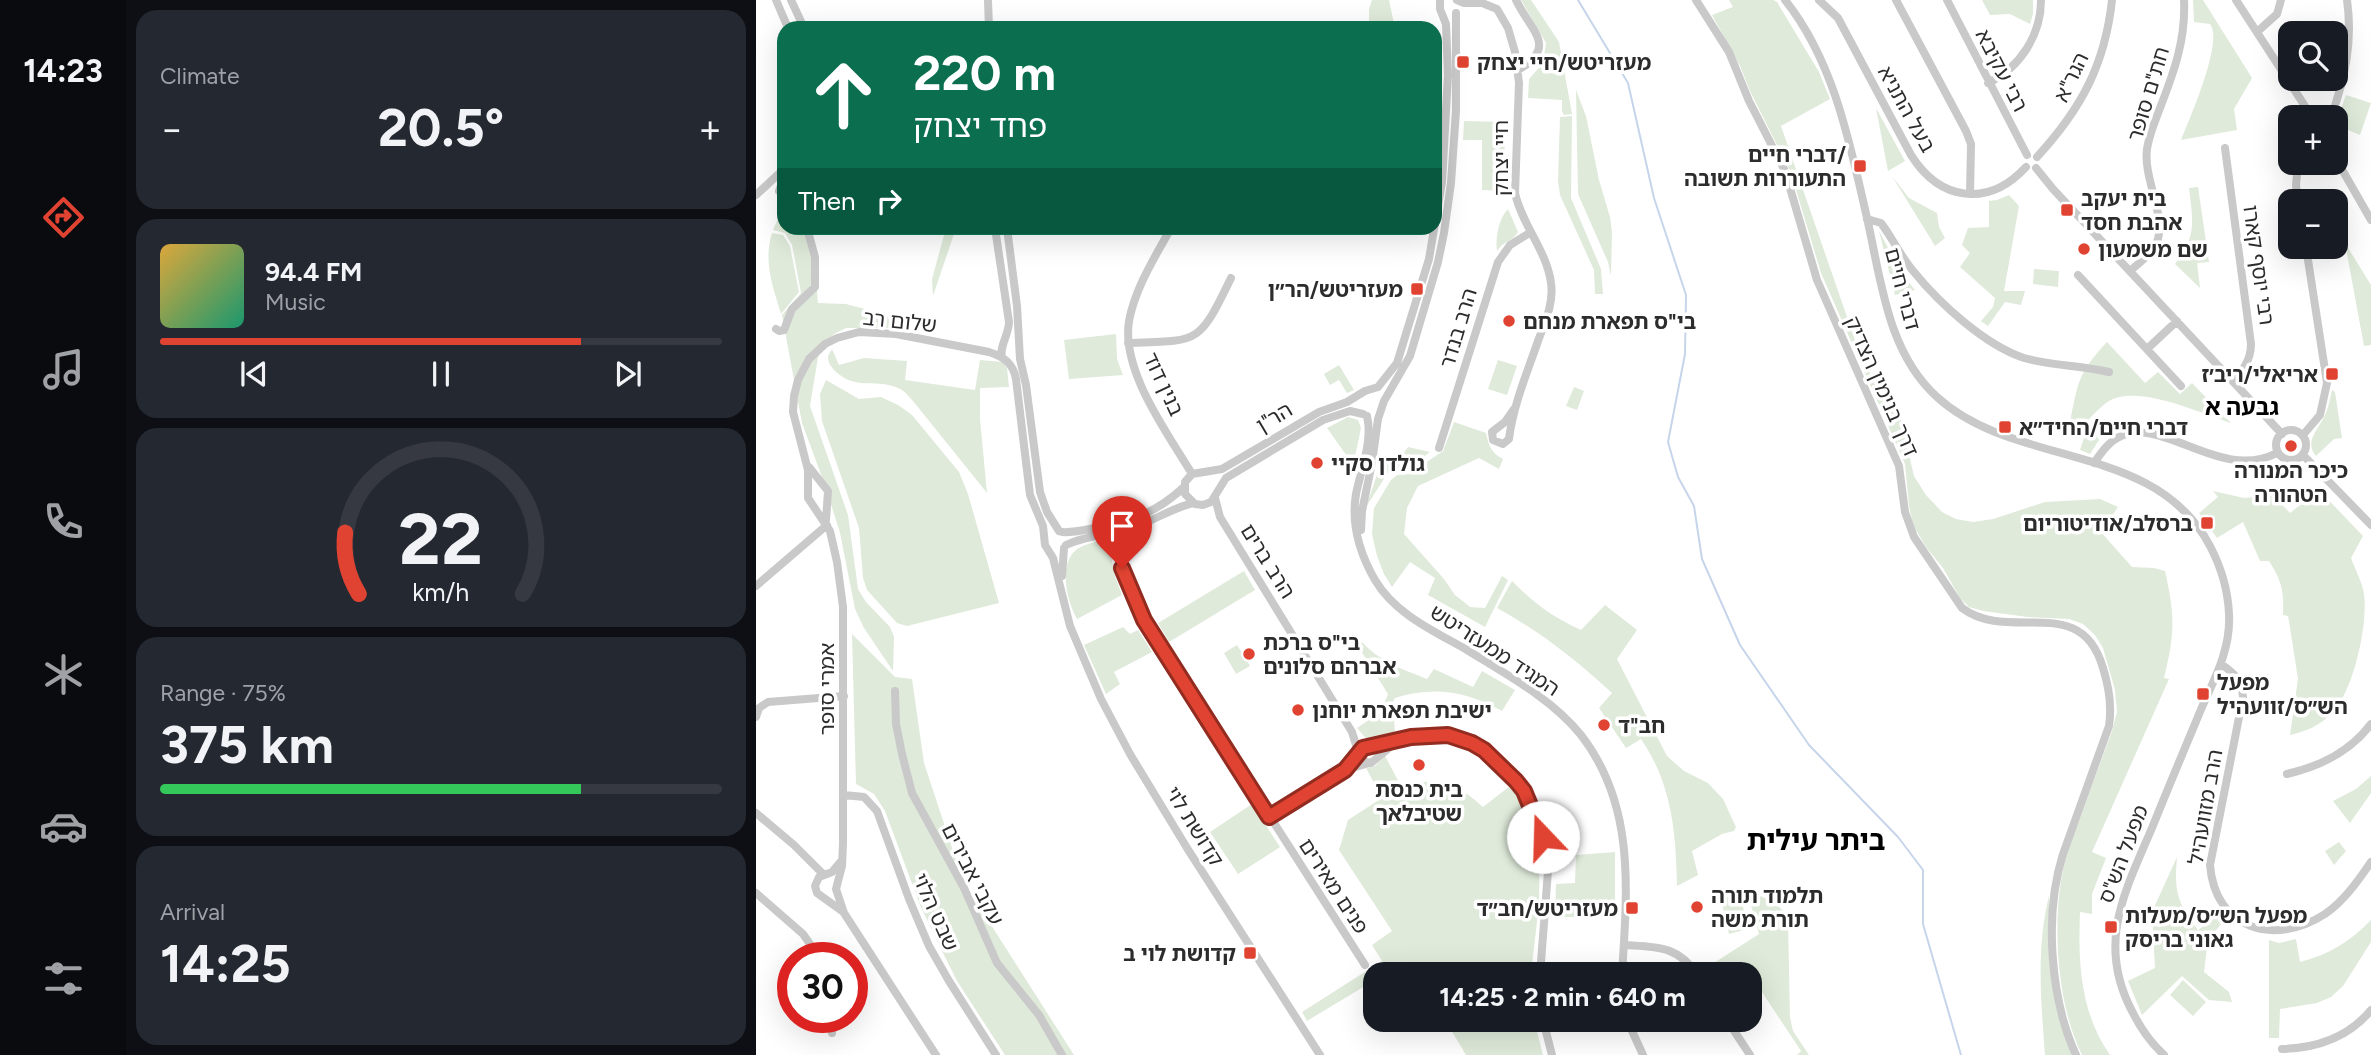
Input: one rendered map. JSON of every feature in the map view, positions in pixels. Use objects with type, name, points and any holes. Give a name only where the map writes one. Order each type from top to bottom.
[{"type":"street","points":[[776,0],[785,21]]},
{"type":"street","points":[[790,0],[800,21]]},
{"type":"street","points":[[988,0],[989,21]]},
{"type":"street","name":"חיי יצחק","points":[[1457,0],[1487,5],[1500,12],[1508,28],[1519,83],[1514,184],[1517,202],[1551,280],[1552,297],[1514,409],[1504,429]]},
{"type":"street","name":"המגיד ממעזריטש","points":[[1367,563],[1362,537],[1362,511],[1378,419],[1410,356],[1444,233],[1456,111],[1457,0]]},
{"type":"street","points":[[1516,0],[1537,36],[1539,48],[1538,56],[1518,70]]},
{"type":"street","name":"דרך בנימין הצדיק","points":[[1696,0],[1729,52],[1749,101],[1785,171],[1817,280],[1899,466],[1905,512],[1923,552],[1969,614],[2008,622],[2066,624],[2088,637],[2101,658],[2111,704],[2109,726],[2057,870],[2053,898],[2055,982],[2076,1055]]},
{"type":"street","name":"דברי חיים","points":[[1785,0],[1816,52],[1838,103],[1882,292],[1905,356],[1926,386],[1950,408],[1979,425],[2124,472],[2166,496],[2199,526],[2215,554],[2227,594],[2228,628],[2221,664]]},
{"type":"street","name":"דברי חיים","points":[[1791,0],[1798,19]]},
{"type":"street","name":"בעל התניא","points":[[1819,0],[1838,18],[1918,166],[1945,189],[1970,194]]},
{"type":"street","points":[[1896,0],[1966,131],[1970,144],[1970,194],[1997,190],[2008,184],[2026,167]]},
{"type":"street","name":"רבי עקיבא","points":[[1947,0],[2027,155]]},
{"type":"street","points":[[1988,83],[2007,72],[2022,56],[2039,20],[2041,0]]},
{"type":"street","name":"הגר\"א","points":[[2037,157],[2065,125],[2087,90],[2105,43],[2112,0]]},
{"type":"street","name":"חת\"ם סופר","points":[[2130,271],[2150,252],[2158,239],[2157,214],[2147,170],[2147,150],[2178,60],[2185,21],[2184,0]]},
{"type":"street","points":[[2236,0],[2304,105]]},
{"type":"street","points":[[2257,32],[2277,14],[2281,0]]},
{"type":"street","points":[[2335,105],[2348,56],[2347,0]]},
{"type":"street","points":[[1441,4],[1447,15],[1470,3]]},
{"type":"street","points":[[1441,4],[1446,19],[1448,75],[1442,188]]},
{"type":"street","name":"רבי יוסף קארו","points":[[2225,148],[2251,344],[2250,357],[2234,382]]},
{"type":"street","points":[[2034,154],[2037,157],[2039,162],[2036,168],[2032,170],[2026,167],[2024,161],[2027,155],[2034,154]]},
{"type":"street","points":[[2036,168],[2282,434]]},
{"type":"street","points":[[2345,175],[2371,220]]},
{"type":"street","points":[[756,195],[777,176]]},
{"type":"street","points":[[1867,219],[1881,223],[1913,271],[1928,288],[1971,327],[1997,345],[2021,357],[2054,366],[2109,372]]},
{"type":"street","name":"הרב בנדר","points":[[1439,448],[1498,262],[1510,245],[1531,232]]},
{"type":"street","points":[[776,329],[783,330],[792,309],[815,286],[815,257],[809,235]]},
{"type":"street","points":[[996,235],[1009,322],[1003,345],[1005,359],[1013,368],[1016,379],[1030,495],[1043,526],[1045,545],[1055,552],[1077,540],[1141,525],[1193,503],[1205,505],[1216,495],[1216,480],[1206,472],[1192,474],[1186,479],[1186,496],[1193,503]]},
{"type":"street","points":[[1008,235],[1020,351],[1040,492],[1047,512],[1066,539],[1065,547]]},
{"type":"street","name":"בנין דוד","points":[[1168,235],[1134,302],[1128,343],[1132,365],[1141,386],[1192,474]]},
{"type":"street","points":[[1372,390],[1380,394],[1383,405],[1377,415],[1365,415],[1358,404],[1362,394],[1383,383],[1401,353],[1434,235]]},
{"type":"street","points":[[2303,435],[2314,424],[2324,405],[2327,383],[2308,259]]},
{"type":"street","points":[[2078,275],[2181,386]]},
{"type":"street","points":[[1128,343],[1171,342],[1192,337],[1212,319],[1231,278]]},
{"type":"street","points":[[2147,349],[2177,321]]},
{"type":"street","name":"שלום רב","points":[[808,491],[807,463],[795,422],[794,396],[805,365],[825,345],[849,334],[872,332],[979,350],[1005,359]]},
{"type":"street","points":[[1003,345],[1012,342],[1020,351]]},
{"type":"street","name":"שלום רב","points":[[979,350],[1003,345]]},
{"type":"street","points":[[1005,359],[1015,360],[1020,351]]},
{"type":"street","name":"הר\"ן","points":[[1206,472],[1222,469],[1319,412],[1362,394]]},
{"type":"street","name":"הר\"ן","points":[[1216,495],[1226,478],[1323,420],[1350,411],[1365,415]]},
{"type":"street","name":"המגיד ממעזריטש","points":[[1365,415],[1368,428],[1367,446],[1354,510],[1358,537],[1367,563],[1380,587],[1395,605],[1528,689],[1565,718],[1581,735],[1604,773],[1622,825],[1625,872],[1623,962]]},
{"type":"street","points":[[2295,430],[2303,435],[2307,447],[2303,456],[2290,460],[2277,453],[2277,441],[2282,434],[2295,430]]},
{"type":"street","points":[[2094,463],[2115,440],[2133,433],[2160,437],[2242,462],[2258,461],[2277,453]]},
{"type":"street","points":[[2303,456],[2371,526]]},
{"type":"street","name":"שלום רב","points":[[807,463],[823,486]]},
{"type":"street","points":[[756,586],[827,524],[829,495],[823,486],[817,485],[808,491],[808,498],[827,524]]},
{"type":"street","points":[[1045,538],[1052,531],[1090,529],[1138,517],[1155,510],[1184,487]]},
{"type":"street","name":"הרב ברים","points":[[1216,495],[1220,517]]},
{"type":"street","points":[[811,503],[818,506],[827,501]]},
{"type":"street","name":"הרב ברים","points":[[1205,505],[1220,517],[1352,732],[1359,754]]},
{"type":"street","name":"אמרי סופר","points":[[827,524],[837,562],[843,607],[842,858]]},
{"type":"street","name":"פנים מאירים","points":[[1114,533],[1122,568],[1144,620],[1363,962]]},
{"type":"street","name":"קדושת לוי","points":[[1063,603],[1061,581],[1065,547]]},
{"type":"street","name":"קדושת לוי","points":[[1050,550],[1063,603],[1089,672],[1130,754],[1320,1055]]},
{"type":"street","name":"הרב מזוועהיל","points":[[2221,664],[2241,682],[2243,697],[2210,865],[2215,890],[2227,909],[2242,923],[2259,930],[2293,929],[2337,905],[2371,862]]},
{"type":"street","name":"מפעל הש\"ס","points":[[2164,1055],[2147,1037],[2123,993],[2115,964],[2114,935],[2125,891],[2221,664]]},
{"type":"street","name":"עקבי אבירים","points":[[895,691],[898,734],[912,793],[964,888],[997,963],[1039,1015],[1062,1055]]},
{"type":"street","points":[[756,718],[759,708],[768,702],[844,696]]},
{"type":"street","points":[[2287,774],[2309,768],[2337,755],[2354,743],[2371,724]]},
{"type":"street","name":"הרב ברים","points":[[1352,732],[1371,747]]},
{"type":"street","points":[[1345,770],[1363,748],[1411,737],[1448,735],[1484,750],[1503,767],[1524,791],[1543,837],[1548,871],[1541,962]]},
{"type":"street","points":[[1269,817],[1345,770],[1371,763],[1397,742]]},
{"type":"street","points":[[1371,747],[1376,757]]},
{"type":"street","points":[[1359,754],[1366,764]]},
{"type":"street","name":"שבט הלוי","points":[[844,795],[864,797],[877,811],[929,946],[996,1055]]},
{"type":"street","points":[[756,813],[826,875],[833,877],[844,914],[936,1055]]},
{"type":"street","points":[[815,883],[818,877],[836,868],[842,858]]},
{"type":"street","points":[[823,897],[830,896],[836,887],[842,858]]},
{"type":"street","points":[[808,860],[817,893],[844,914]]},
{"type":"street","points":[[756,893],[809,942]]},
{"type":"street","points":[[1624,945],[1658,947],[1672,951],[1687,962]]},
{"type":"street","points":[[2282,1049],[2304,1048],[2327,1041],[2355,1026],[2371,1010]]},
{"type":"street","points":[[1546,1032],[1552,1055]]},
{"type":"street","points":[[1632,1032],[1643,1055]]},
{"type":"street","points":[[1735,1032],[1750,1055]]},
{"type":"green space","points":[[1372,0],[1389,0],[1394,21],[1369,21]]},
{"type":"green space","points":[[1521,0],[1531,0],[1559,42],[1572,114],[1564,115],[1562,100],[1528,98],[1529,79],[1543,63],[1546,43]]},
{"type":"green space","points":[[1729,0],[1777,2],[1819,72],[1830,99],[1781,126],[1855,340],[1882,400],[1901,420],[1914,476],[1926,495],[1942,512],[1956,519],[1973,522],[1993,519],[2045,502],[2100,499],[2118,507],[2101,532],[2132,567],[2165,571],[2172,613],[2172,636],[2164,678],[2169,679],[2092,852],[2106,858],[2092,894],[2092,914],[2080,912],[2083,986],[2092,1022],[2110,1055],[2082,1055],[2066,1011],[2057,933],[2066,855],[2117,712],[2115,690],[2103,648],[2095,635],[2083,624],[2069,619],[2028,617],[1969,607],[1960,598],[1913,525],[1905,464],[1821,273],[1791,173],[1740,66],[1712,15],[1733,7]]},
{"type":"green space","points":[[1982,0],[2033,0],[2030,24],[2010,14],[1990,15]]},
{"type":"green space","points":[[2193,0],[2203,0],[2252,78],[2234,109],[2237,130],[2181,140],[2204,81],[2212,46],[2213,33],[2210,24],[2194,22]]},
{"type":"green space","points":[[1576,90],[1586,116],[1599,180],[1610,217],[1611,276],[1608,262],[1578,194]]},
{"type":"green space","points":[[2346,95],[2371,103],[2360,135],[2348,130],[2348,105],[2342,105]]},
{"type":"green space","points":[[1876,108],[1905,161],[1888,171]]},
{"type":"green space","points":[[1572,116],[1571,198],[1601,269],[1603,294],[1595,294],[1594,270],[1560,195],[1560,117]]},
{"type":"green space","points":[[1464,121],[1505,122],[1504,191],[1482,190],[1482,140],[1463,140]]},
{"type":"green space","points":[[1892,176],[1909,198],[1937,213],[1939,227],[1945,238],[1935,246]]},
{"type":"green space","points":[[2198,187],[2209,262],[2197,263],[2200,288],[2175,264],[2187,245],[2192,228],[2189,188]]},
{"type":"green space","points":[[2009,195],[2019,206],[2004,291],[2025,291],[2021,305],[2005,302],[1988,326],[1981,321],[1993,307],[1995,298],[1960,267],[1970,253],[1962,245],[1968,228],[1989,227],[1989,201]]},
{"type":"green space","points":[[1508,209],[1518,232],[1497,251],[1498,228]]},
{"type":"green space","points":[[1879,231],[1902,274],[1915,290],[1895,295]]},
{"type":"green space","points":[[772,233],[783,235],[790,246],[799,292],[781,314],[772,284],[769,243]]},
{"type":"green space","points":[[786,235],[806,235],[815,264],[818,303],[846,304],[884,314],[901,328],[846,328],[834,334],[824,343],[818,357],[810,406],[848,515],[858,589],[866,602],[890,627],[894,637],[893,671],[864,628],[855,609],[840,533],[802,423],[782,315],[801,293],[792,245]]},
{"type":"green space","points":[[944,235],[954,235],[933,296],[932,279]]},
{"type":"green space","points":[[2348,248],[2371,285],[2371,345],[2364,346]]},
{"type":"green space","points":[[2034,269],[2059,271],[2058,287],[2033,284]]},
{"type":"green space","points":[[1116,334],[1117,359],[1123,375],[1069,379],[1064,340]]},
{"type":"green space","points":[[2107,342],[2145,383],[2158,372],[2180,394],[2192,383],[2231,423],[2169,402],[2136,396],[2121,397],[2106,403],[2088,420],[2099,440],[2090,454],[2080,450],[2085,435],[2083,426],[2070,422],[2075,397],[2085,370]]},
{"type":"green space","points":[[832,349],[839,365],[864,358],[907,361],[905,380],[975,390],[980,360],[1003,362],[1007,368],[1009,387],[980,388],[987,493],[902,390],[883,384],[859,383],[843,377],[829,362],[828,356]]},
{"type":"green space","points":[[1498,360],[1517,366],[1507,395],[1488,389]]},
{"type":"green space","points":[[1339,365],[1354,390],[1347,393],[1339,380],[1330,385],[1324,374]]},
{"type":"green space","points":[[826,380],[859,399],[881,397],[898,405],[912,415],[959,472],[968,494],[999,603],[907,626],[897,623],[867,590],[863,578],[859,528],[822,421],[820,394]]},
{"type":"green space","points":[[1574,387],[1584,391],[1577,410],[1566,406]]},
{"type":"green space","points":[[2332,390],[2335,392],[2342,438],[2334,439],[2316,456],[2312,450],[2312,440],[2326,413]]},
{"type":"green space","points":[[1348,417],[1358,420],[1361,428],[1355,457],[1349,459],[1327,428]]},
{"type":"green space","points":[[1454,422],[1486,433],[1491,449],[1503,459],[1499,469],[1479,458],[1418,486],[1407,508],[1404,534],[1455,595],[1470,607],[1485,608],[1502,576],[1508,580],[1485,627],[1428,595],[1435,578],[1410,562],[1392,587],[1377,556],[1372,534],[1374,508],[1391,480],[1397,475],[1409,474],[1443,451]]},
{"type":"green space","points":[[1408,447],[1430,452],[1410,467],[1389,471],[1366,507],[1383,457],[1398,457]]},
{"type":"green space","points":[[2319,490],[2363,536],[2351,558],[2364,594],[2364,622],[2353,673],[2340,703],[2318,725],[2290,735],[2298,679],[2288,616],[2283,615],[2279,581],[2269,561],[2260,561],[2243,522],[2217,538],[2199,513],[2218,497],[2213,491],[2244,498],[2273,495],[2290,513]]},
{"type":"green space","points":[[1097,541],[1109,546],[1122,595],[1077,619],[1066,583],[1067,565],[1076,550]]},
{"type":"green space","points":[[1244,571],[1255,590],[1169,642],[1158,623]]},
{"type":"green space","points":[[1512,581],[1544,609],[1581,630],[1605,605],[1637,630],[1617,659],[1667,756],[1684,771],[1708,783],[1723,799],[1736,827],[1734,831],[1722,834],[1692,851],[1698,875],[1677,886],[1673,828],[1666,791],[1641,739],[1626,748],[1599,708],[1612,693],[1557,647],[1497,608]]},
{"type":"green space","points":[[1123,627],[1130,634],[1138,630],[1152,652],[1114,672],[1120,684],[1106,694],[1084,645]]},
{"type":"green space","points":[[852,634],[895,677],[912,679],[924,763],[963,881],[1074,1055],[1005,1055],[957,981],[920,905],[885,811],[874,794],[856,784]]},
{"type":"green space","points":[[1361,641],[1384,660],[1427,679],[1434,669],[1473,687],[1482,671],[1515,690],[1502,711],[1476,699],[1450,692],[1423,692],[1395,698],[1395,734],[1381,742],[1370,743],[1357,728],[1381,712],[1388,694],[1356,643]]},
{"type":"green space","points":[[1237,645],[1250,666],[1236,674],[1224,653]]},
{"type":"green space","points":[[1385,756],[1401,786],[1425,782],[1445,784],[1464,792],[1483,807],[1510,786],[1524,810],[1537,855],[1539,901],[1532,962],[1380,962],[1372,945],[1392,931],[1339,850],[1348,820],[1382,798],[1366,768],[1375,766]]},
{"type":"green space","points":[[2371,776],[2371,793],[2350,823],[2333,801],[2356,789]]},
{"type":"green space","points":[[1252,804],[1280,847],[1238,874],[1210,832]]},
{"type":"green space","points":[[2339,842],[2346,851],[2334,865],[2325,851]]},
{"type":"green space","points":[[1615,852],[1615,917],[1555,917],[1556,884],[1575,883],[1576,855]]},
{"type":"green space","points":[[2177,857],[2178,896],[2191,921],[2198,930],[2216,917],[2223,922],[2208,940],[2204,972],[2229,992],[2232,1002],[2209,1000],[2182,976],[2142,1015],[2128,981],[2155,968],[2152,912]]},
{"type":"green space","points":[[1747,891],[1776,904],[1788,920],[1790,1017],[1793,1031],[1809,1055],[1797,1055],[1801,1051],[1762,992],[1762,962],[1715,962],[1759,934]]},
{"type":"green space","points":[[1740,894],[1748,929],[1729,934],[1721,899]]},
{"type":"green space","points":[[2049,896],[2050,960],[2061,1023],[2072,1055],[2045,1055],[2041,955]]},
{"type":"green space","points":[[2371,920],[2371,942],[2343,986],[2331,997],[2317,1003],[2280,1009],[2279,1038],[2269,1038],[2269,940],[2279,943],[2296,939],[2300,962],[2338,946]]},
{"type":"green space","points":[[1363,973],[1363,987],[1307,1021],[1302,1012]]},
{"type":"green space","points":[[2183,980],[2206,1002],[2193,1016],[2170,995]]},
{"type":"green space","points":[[1452,1032],[1537,1032],[1543,1055],[1466,1055]]},
{"type":"waterway","points":[[1578,0],[1628,83],[1654,198],[1686,295],[1685,354],[1668,442],[1678,477],[1694,506],[1702,559],[1740,645],[1809,745],[1898,837],[1923,870],[1923,924],[1961,1055]]},
{"type":"place","name":"מעזריטש/חיי יצחק","points":[[1463,62]]},
{"type":"place","name":"דברי חיים/ התעוררות תשובה","points":[[1860,166]]},
{"type":"place","name":"בית יעקב אהבת חסד","points":[[2067,210]]},
{"type":"place","name":"שם משמעון","points":[[2084,249]]},
{"type":"place","name":"מעזריטש/הר״ן","points":[[1417,289]]},
{"type":"place","name":"בי\"ס תפארת מנחם","points":[[1509,321]]},
{"type":"place","name":"אריאלי/ריב׳ז","points":[[2332,374]]},
{"type":"place","name":"דברי חיים/החיד״א","points":[[2005,427]]},
{"type":"place","name":"כיכר המנורה הטהורה","points":[[2291,446]]},
{"type":"place","name":"גולדן סקיי","points":[[1317,463]]},
{"type":"place","name":"ברסלב/אודיטוריום","points":[[2207,523]]},
{"type":"place","name":"בי\"ס ברכת אברהם סלונים","points":[[1249,654]]},
{"type":"place","name":"מפעל הש״ס/זוועהיל","points":[[2203,694]]},
{"type":"place","name":"ישיבת תפארת יוחנן","points":[[1298,710]]},
{"type":"place","name":"חב\"ד","points":[[1604,725]]},
{"type":"place","name":"בית כנסת שטיבלאך","points":[[1419,765]]},
{"type":"place","name":"תלמוד תורה תורת משה","points":[[1697,907]]},
{"type":"place","name":"מעזריטש/חב״ד","points":[[1632,908]]},
{"type":"place","name":"מפעל הש״ס/מעלות גאוני בריסק","points":[[2111,927]]},
{"type":"place","name":"קדושת לוי ב","points":[[1250,953]]},
{"type":"district","name":"גבעה א","points":[[2242,407]]},
{"type":"district","name":"ביתר עילית","points":[[1816,840]]},
{"type":"route","points":[[1122,568],[1144,620],[1269,817],[1345,770],[1357,759],[1363,748],[1411,737],[1448,735],[1472,743],[1503,767],[1524,791],[1543,837]]}]
